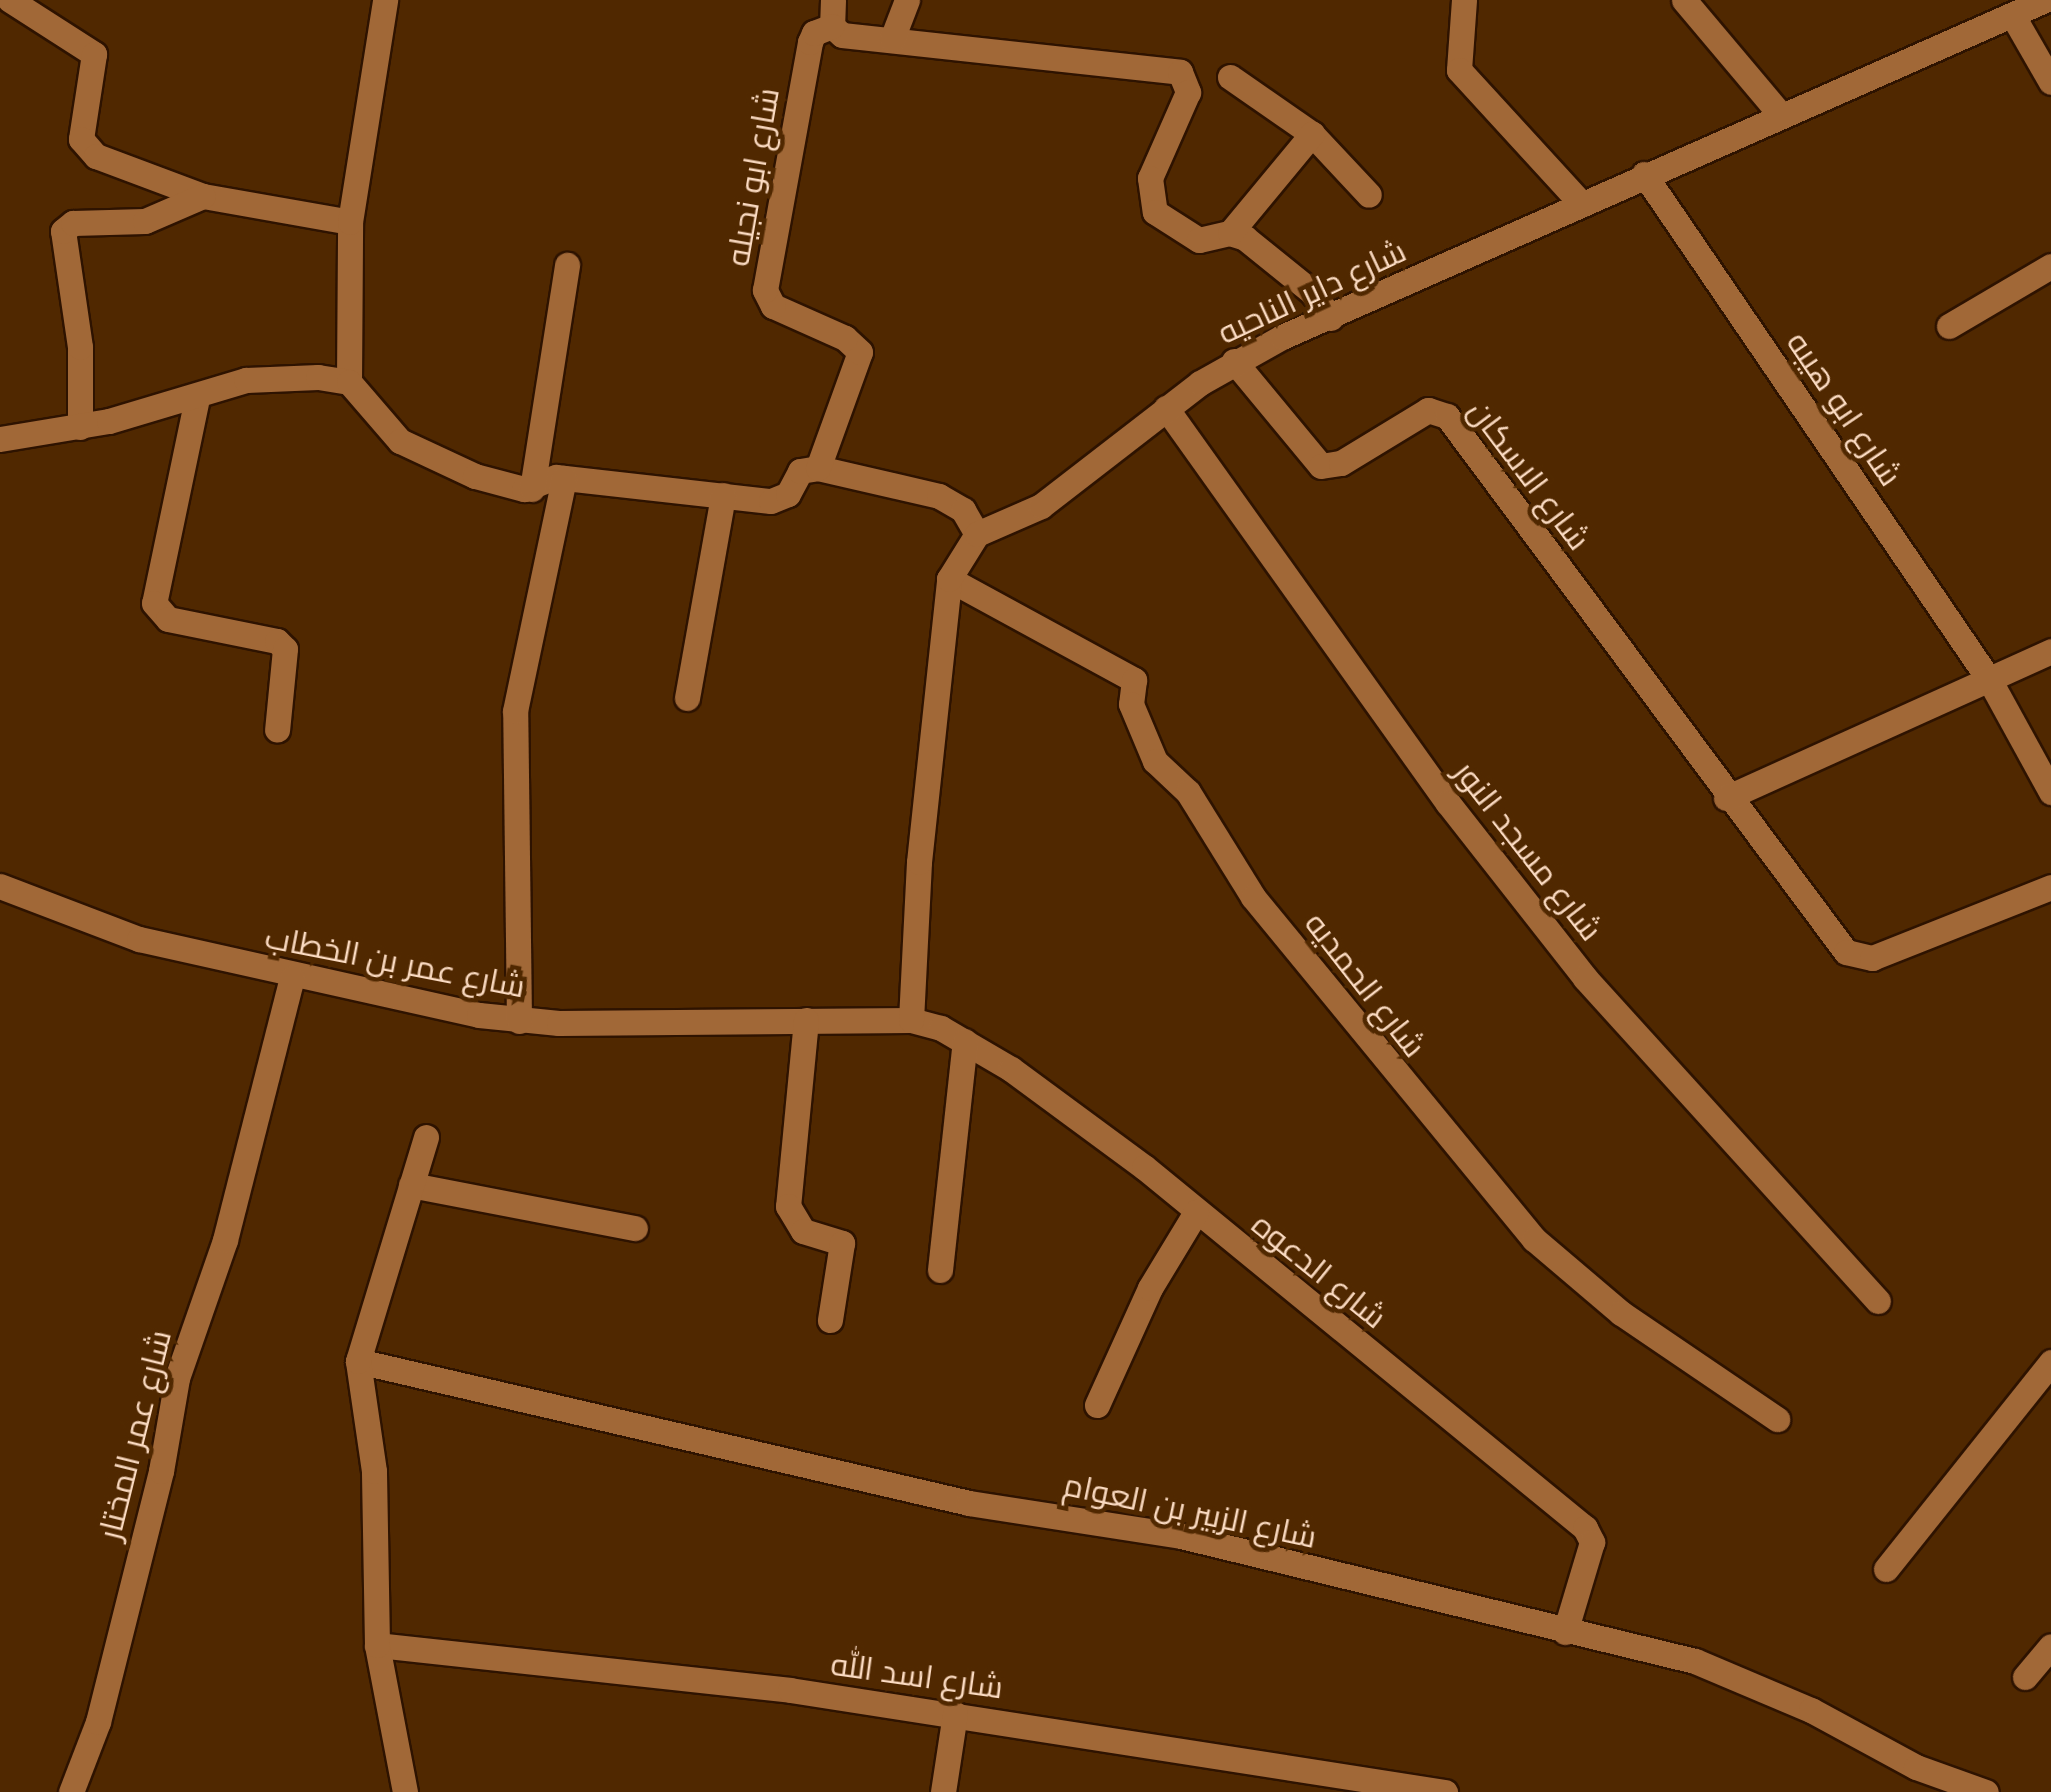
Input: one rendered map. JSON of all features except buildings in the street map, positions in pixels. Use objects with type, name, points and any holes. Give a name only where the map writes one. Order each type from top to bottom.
[{"type":"street","points":[[10,0],[94,54],[81,139],[88,149],[203,196],[350,222]]},
{"type":"street","points":[[384,0],[350,222],[349,382],[400,441],[475,476],[532,489],[564,478],[780,499],[800,471],[818,468],[939,496],[963,510],[977,534],[950,579],[922,825],[911,1020]]},
{"type":"street","points":[[833,0],[832,26],[842,35],[1180,72],[1188,92],[1150,178],[1148,197],[1155,212],[1199,240],[1230,233],[1312,134]]},
{"type":"street","points":[[892,39],[908,0]]},
{"type":"street","points":[[1464,0],[1460,70],[1582,204]]},
{"type":"street","points":[[1684,0],[1779,113]]},
{"type":"street","name":"شارع داير الناحيه","points":[[977,534],[1065,490],[1166,408],[1234,361],[1779,113],[2045,0]]},
{"type":"street","points":[[2013,16],[2051,82]]},
{"type":"street","name":"شارع ابو نجيله","points":[[818,468],[860,352],[845,338],[773,306],[765,290],[810,42],[832,26]]},
{"type":"street","points":[[1230,77],[1312,134],[1369,194]]},
{"type":"street","name":"شارع ابو هيبه","points":[[1644,174],[1990,682]]},
{"type":"street","points":[[80,427],[80,347],[62,231],[73,223],[145,221],[203,196]]},
{"type":"street","points":[[1230,233],[1279,262],[1331,318]]},
{"type":"street","points":[[532,489],[567,265]]},
{"type":"street","points":[[1949,326],[2051,266]]},
{"type":"street","name":"شارع الاسكان","points":[[1234,361],[1320,466],[1342,463],[1428,410],[1442,410],[1834,944],[1857,958],[1872,958],[2051,887]]},
{"type":"street","points":[[0,439],[80,427],[280,376],[349,382]]},
{"type":"street","points":[[198,398],[154,603],[168,620],[277,640],[285,649],[277,730]]},
{"type":"street","name":"شارع مسجد النور","points":[[1166,408],[1448,803],[1585,978],[1878,1301]]},
{"type":"street","points":[[519,1021],[515,711],[564,478]]},
{"type":"street","points":[[687,698],[723,496]]},
{"type":"street","name":"شارع الحمديه","points":[[950,579],[1134,680],[1131,704],[1155,761],[1188,792],[1253,897],[1534,1240],[1621,1312],[1777,1419]]},
{"type":"street","points":[[1726,798],[1990,682],[2051,651]]},
{"type":"street","points":[[1990,682],[2051,792]]},
{"type":"street","name":"شارع عمر بن الخطاب","points":[[0,886],[139,939],[292,978],[519,1021],[911,1020]]},
{"type":"street","name":"شارع عمر المختار","points":[[71,1792],[98,1722],[161,1471],[177,1378],[224,1240],[292,978]]},
{"type":"street","points":[[806,1020],[788,1206],[803,1231],[842,1242],[830,1320]]},
{"type":"street","name":"شارع الدعوه","points":[[911,1020],[965,1041],[1070,1110],[1591,1535],[1566,1632]]},
{"type":"street","points":[[940,1270],[965,1041]]},
{"type":"street","points":[[405,1792],[376,1645],[374,1471],[358,1362],[426,1136]]},
{"type":"street","points":[[410,1185],[635,1228]]},
{"type":"street","points":[[1096,1405],[1150,1288],[1196,1212]]},
{"type":"street","name":"شارع الزبير بن العوام","points":[[358,1362],[969,1504],[1181,1536],[1695,1661],[1811,1710],[1916,1767],[1986,1792]]},
{"type":"street","points":[[1886,1569],[2051,1362]]},
{"type":"street","name":"شارع اسد الله","points":[[376,1645],[954,1714],[1446,1792]]},
{"type":"street","points":[[2025,1678],[2051,1646]]},
{"type":"street","points":[[943,1792],[954,1714]]}]
